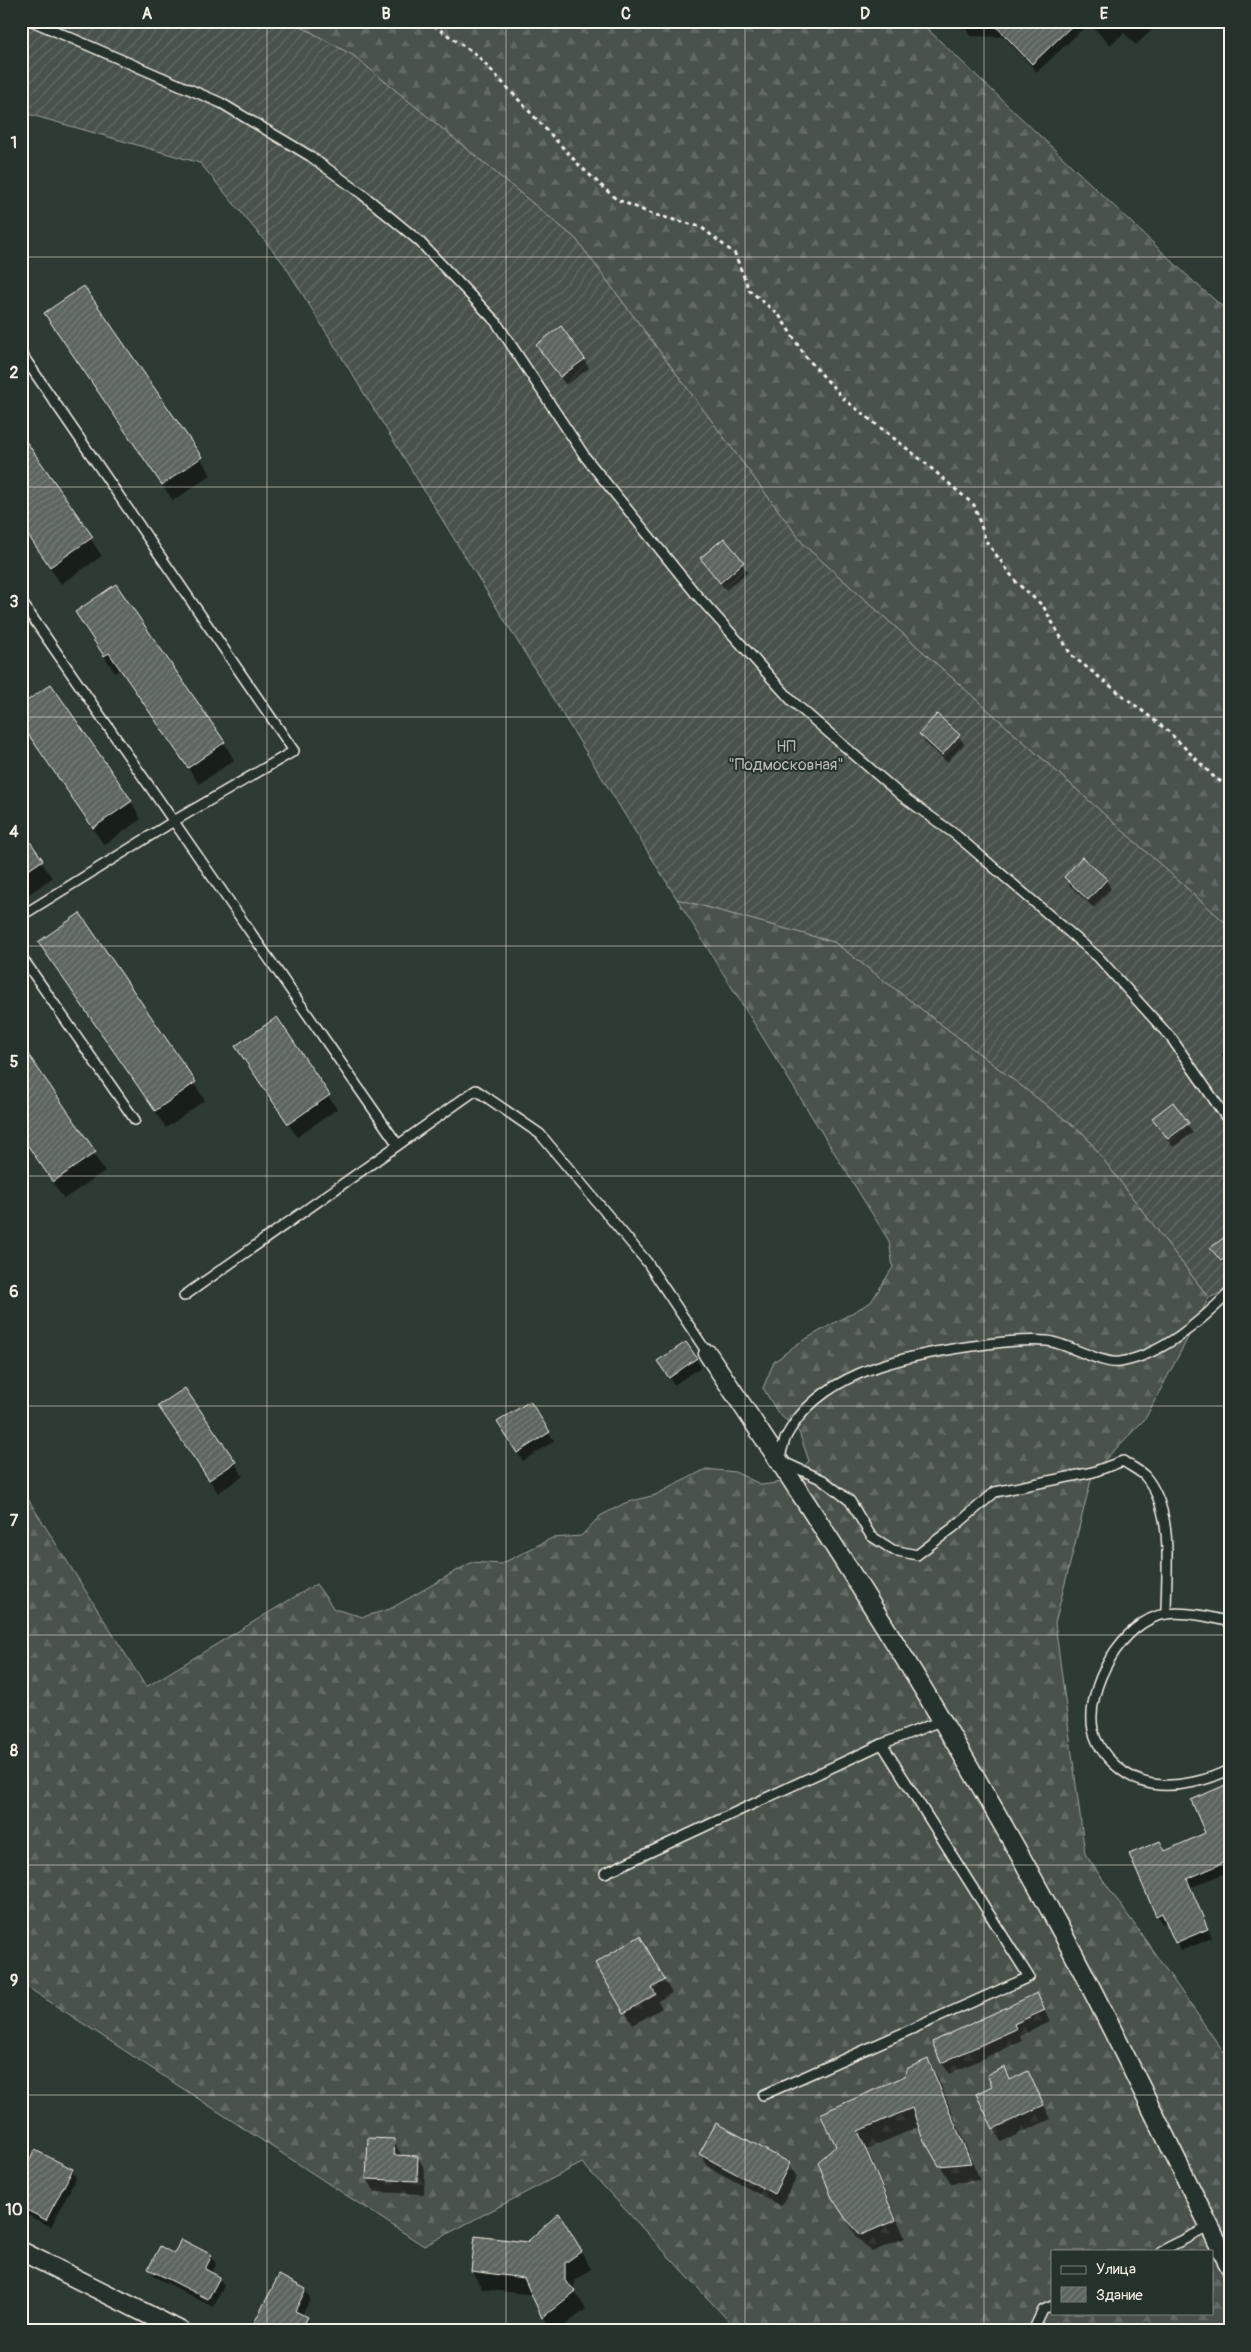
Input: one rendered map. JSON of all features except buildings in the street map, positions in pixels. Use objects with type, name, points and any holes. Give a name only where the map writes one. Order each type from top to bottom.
[{"type":"street","points":[[708,1354],[779,1460],[943,1720],[1063,1935],[1230,2267]]},
{"type":"street","points":[[21,2251],[181,2331]]},
{"type":"lane","points":[[32,21],[221,103],[310,156],[362,194],[419,241],[496,322],[586,458],[695,593],[792,701],[902,796],[964,842],[1098,957],[1172,1039],[1230,1122]]},
{"type":"lane","points":[[21,353],[294,751],[174,821],[21,916]]},
{"type":"lane","points":[[21,601],[398,1145]]},
{"type":"lane","points":[[21,956],[136,1120]]},
{"type":"lane","points":[[184,1296],[476,1090],[540,1134],[647,1262],[708,1354]]},
{"type":"lane","points":[[1166,1614],[1166,1534],[1159,1497],[1144,1475],[1122,1461],[1093,1472],[994,1492],[954,1527],[917,1555],[893,1550],[871,1536],[850,1501],[823,1480],[779,1460],[786,1436],[801,1414],[836,1385],[863,1371],[919,1355],[1008,1340],[1050,1341],[1117,1363],[1140,1357],[1170,1341],[1208,1314],[1230,1292]]},
{"type":"lane","points":[[1230,1622],[1204,1616],[1166,1614],[1147,1620],[1120,1644],[1108,1661],[1097,1685],[1092,1711],[1093,1730],[1100,1747],[1114,1765],[1151,1784],[1173,1785],[1192,1782],[1230,1769]]},
{"type":"lane","points":[[605,1873],[882,1744],[943,1720]]},
{"type":"lane","points":[[763,2095],[1030,1978],[882,1744]]},
{"type":"lane","points":[[1163,2250],[1209,2227]]},
{"type":"lane","points":[[1033,2331],[1043,2310],[1051,2306]]},
{"type":"path","points":[[427,21],[478,55],[580,166],[616,199],[652,214],[701,227],[735,254],[749,290],[779,315],[806,357],[844,399],[924,462],[974,505],[986,541],[1017,583],[1043,606],[1071,655],[1168,731],[1215,778],[1230,787]]},
{"type":"green space","name":"НП \"Подмосковная\"","points":[[21,21],[291,21],[354,56],[576,239],[804,545],[1230,927],[1230,1289],[1209,1298],[1084,1134],[834,942],[677,899],[284,264],[200,163],[21,112]]},
{"type":"green space","points":[[291,21],[919,21],[1195,283],[1230,313],[1230,927],[804,545],[576,239],[354,56]]},
{"type":"green space","points":[[677,899],[834,942],[1084,1134],[1209,1298],[1145,1419],[1093,1472],[1055,1623],[1085,1854],[1230,2061],[1230,2331],[738,2331],[582,2163],[424,2246],[21,1983],[21,1488],[146,1687],[316,1584],[334,1609],[363,1617],[390,1609],[472,1562],[501,1564],[552,1538],[581,1536],[600,1516],[625,1503],[655,1495],[706,1469],[735,1472],[762,1485],[790,1481],[809,1461],[799,1432],[778,1413],[763,1388],[774,1362],[797,1344],[871,1302],[893,1267],[889,1241]]}]
